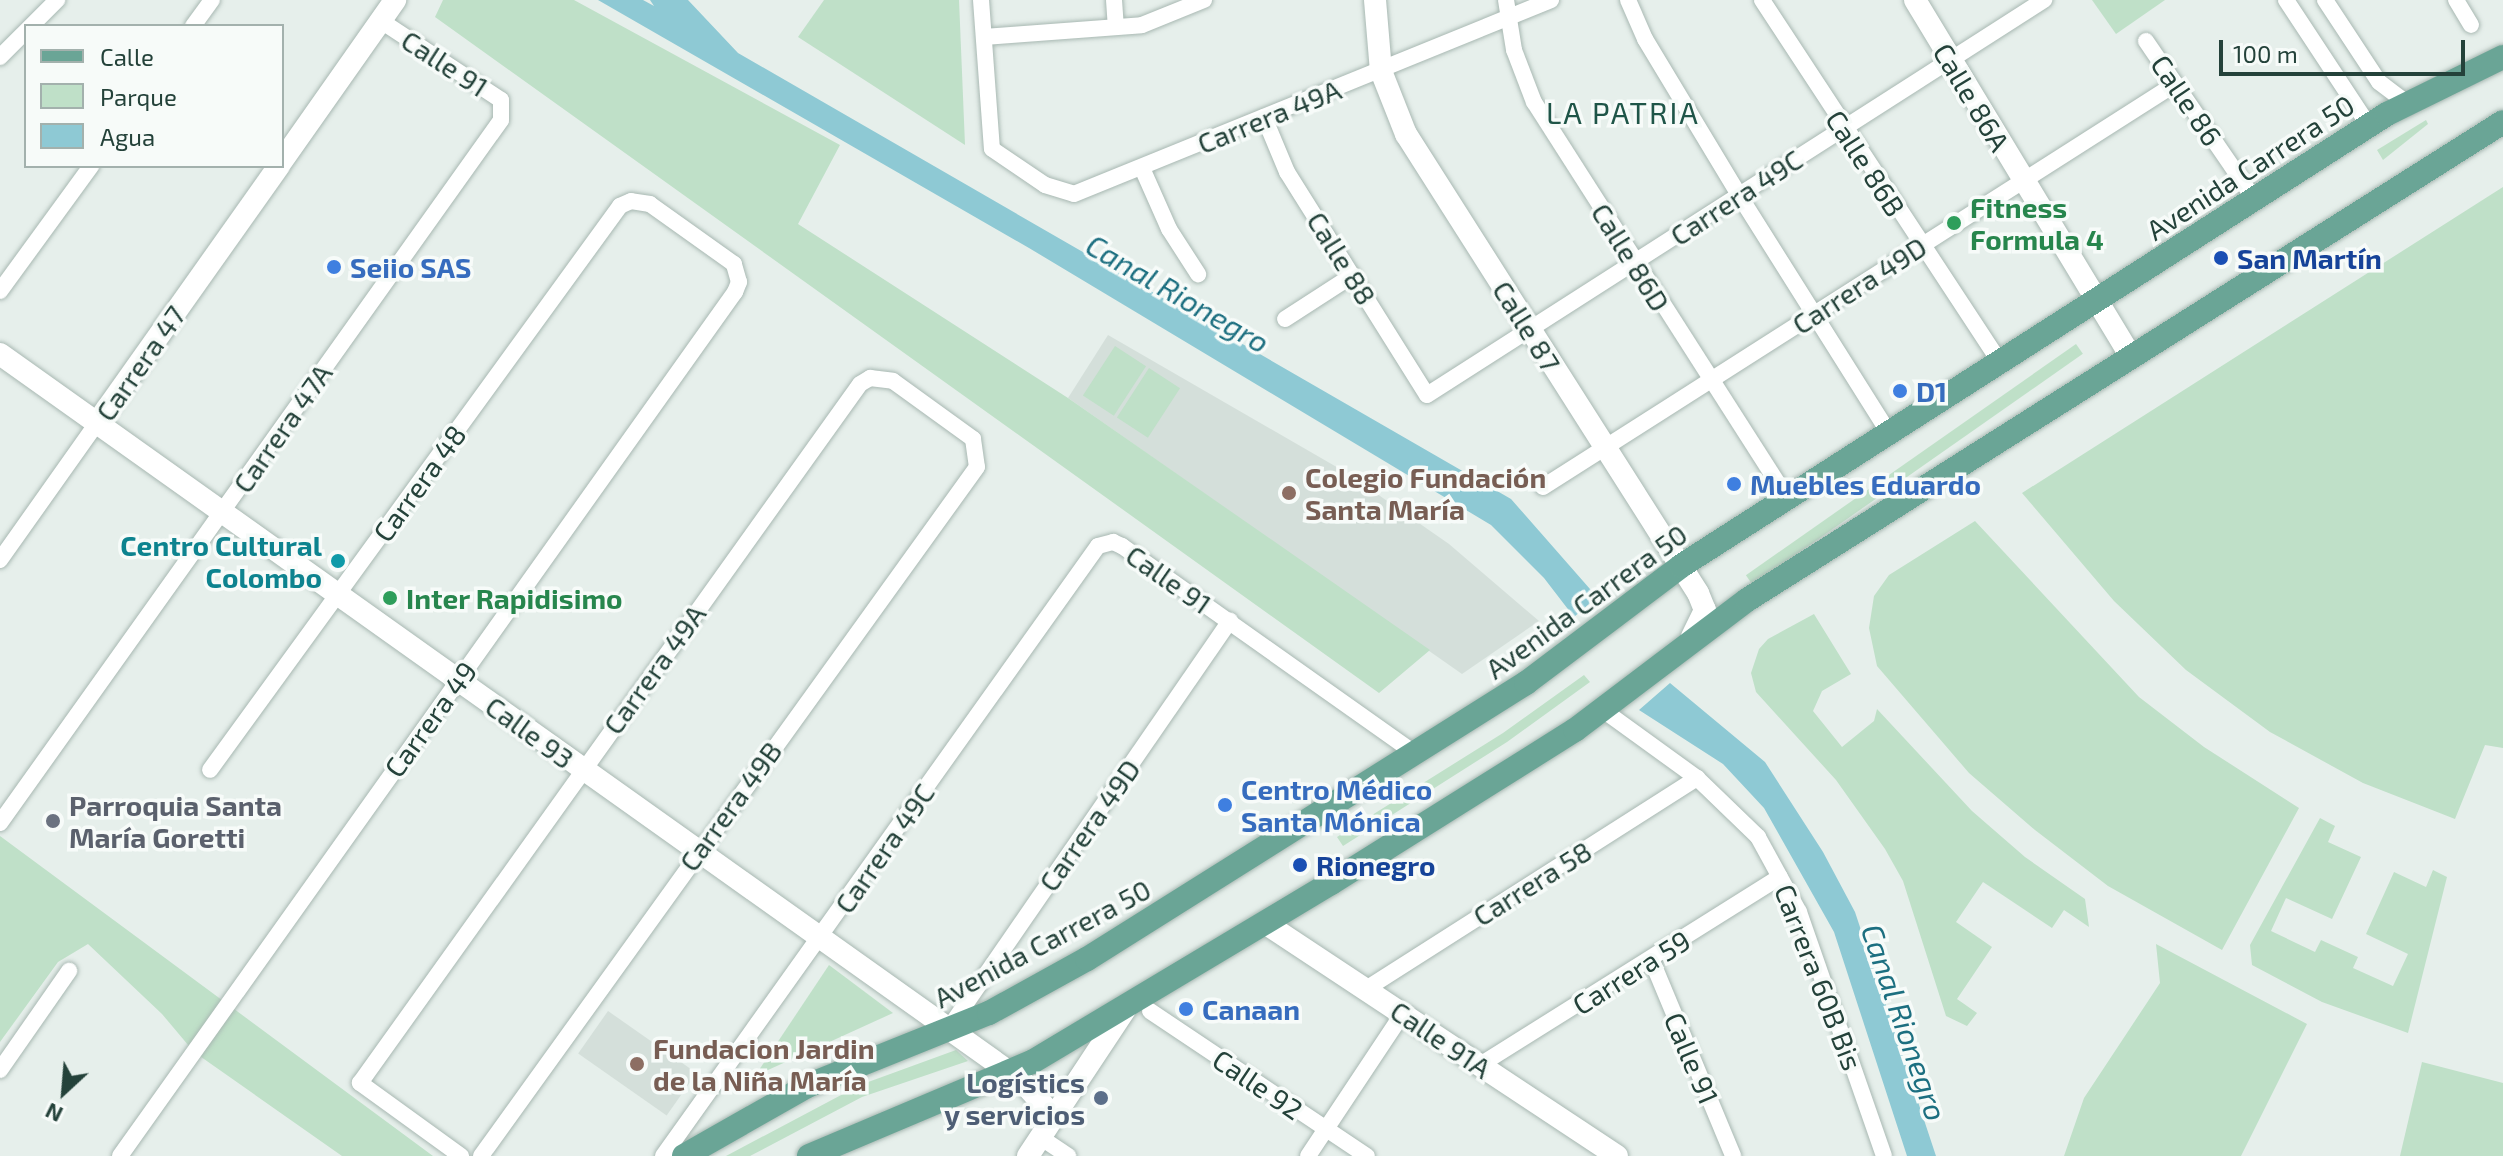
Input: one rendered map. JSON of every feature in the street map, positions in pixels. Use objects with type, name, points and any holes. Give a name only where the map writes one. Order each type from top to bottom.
[{"type":"main road","name":"Avenida Carrera 50","points":[[684,1156],[807,1086],[948,1029],[1087,959],[1416,754],[1546,669],[1681,566],[1890,435],[2254,199],[2407,103],[2503,57]]},
{"type":"main road","points":[[829,1152],[1010,1073],[1138,1009],[1265,923],[1603,710],[1692,637],[2503,122]]},
{"type":"street","points":[[33,24],[57,0]]},
{"type":"street","points":[[194,24],[212,0]]},
{"type":"street","name":"Carrera 47","points":[[284,158],[395,0]]},
{"type":"street","points":[[981,0],[984,37],[1142,25],[1204,0]]},
{"type":"street","points":[[1114,0],[1116,27]]},
{"type":"street","name":"Calle 87","points":[[1375,0],[1381,71],[1406,134],[1681,566],[1705,610],[1692,637]]},
{"type":"street","name":"Calle 86D","points":[[1506,0],[1507,18],[1534,102],[1709,381],[1788,499]]},
{"type":"street","name":"Carrera 49A","points":[[984,37],[992,149],[1064,193],[1142,168],[1551,0]]},
{"type":"street","points":[[1628,0],[1645,39],[1890,435]]},
{"type":"street","name":"Calle 86B","points":[[1762,0],[2000,363]]},
{"type":"street","name":"Calle 86A","points":[[1915,0],[2131,357]]},
{"type":"street","name":"Carrera 49C","points":[[1427,395],[2044,0]]},
{"type":"street","points":[[2286,0],[2369,126]]},
{"type":"street","points":[[2325,0],[2379,82],[2407,103]]},
{"type":"street","points":[[2456,0],[2471,25]]},
{"type":"street","name":"Calle 91","points":[[381,21],[501,100],[504,109]]},
{"type":"street","points":[[0,57],[24,33]]},
{"type":"street","name":"Calle 86","points":[[2146,41],[2254,199]]},
{"type":"street","name":"Carrera 49D","points":[[1543,487],[2175,84]]},
{"type":"street","name":"Carrera 47A","points":[[0,823],[501,120],[504,109]]},
{"type":"street","name":"Calle 88","points":[[1264,117],[1287,172],[1427,395]]},
{"type":"street","points":[[0,291],[90,168]]},
{"type":"street","name":"Carrera 47","points":[[0,560],[277,168]]},
{"type":"street","points":[[1142,168],[1169,229],[1198,274]]},
{"type":"street","name":"Carrera 48","points":[[210,770],[620,206],[631,201],[650,204],[734,264],[739,282]]},
{"type":"street","points":[[1285,319],[1353,275]]},
{"type":"street","name":"Carrera 49","points":[[120,1156],[739,282]]},
{"type":"street","name":"Calle 93","points":[[0,354],[1010,1073],[1054,1117]]},
{"type":"street","name":"Carrera 49A","points":[[461,1156],[360,1083],[860,384],[870,378],[893,381],[973,439],[979,456]]},
{"type":"street","name":"Carrera 49B","points":[[481,1156],[697,851],[977,467],[979,456]]},
{"type":"street","name":"Calle 91","points":[[1107,542],[1122,546],[1416,754]]},
{"type":"street","name":"Carrera 49C","points":[[663,1156],[1092,553],[1107,542]]},
{"type":"street","name":"Carrera 49D","points":[[948,1029],[1230,621]]},
{"type":"street","name":"Carrera 60B Bis","points":[[1603,710],[1697,778],[1740,814],[1780,877],[1799,912],[1884,1156]]},
{"type":"street","name":"Carrera 58","points":[[1366,989],[1697,778]]},
{"type":"street","name":"Carrera 59","points":[[1480,1065],[1652,961],[1780,877]]},
{"type":"street","name":"Calle 91A","points":[[1265,923],[1480,1065],[1603,1152]]},
{"type":"street","name":"Calle 91","points":[[1652,961],[1733,1156]]},
{"type":"street","points":[[0,1070],[69,971]]},
{"type":"street","points":[[1068,1156],[1034,1147],[1138,1009]]},
{"type":"street","name":"Calle 92","points":[[1138,1009],[1367,1156]]},
{"type":"street","points":[[1308,1156],[1403,1013]]},
{"type":"shaded area","name":"Colegio Fundación Santa María","points":[[1108,335],[1347,473],[1449,544],[1539,621],[1462,674],[1068,398]]},
{"type":"shaded area","name":"Fundacion Jardin de la Niña María","points":[[608,1011],[696,1073],[667,1116],[578,1054]]},
{"type":"green space","points":[[443,0],[574,0],[840,145],[798,224],[1068,398],[1430,650],[1379,693],[435,17]]},
{"type":"green space","points":[[824,0],[959,0],[965,145],[798,37]]},
{"type":"green space","points":[[2092,0],[2165,0],[2116,34]]},
{"type":"green space","points":[[2426,120],[2428,124],[2383,160],[2377,150]]},
{"type":"green space","points":[[2503,187],[2503,748],[2485,745],[2455,819],[2363,783],[2270,732],[2186,670],[2114,601],[2022,493]]},
{"type":"green space","points":[[2076,344],[2083,354],[1753,585],[1746,575]]},
{"type":"green space","points":[[1115,346],[1146,366],[1114,416],[1083,395]]},
{"type":"green space","points":[[1149,368],[1180,388],[1148,438],[1117,417]]},
{"type":"green space","points":[[1975,521],[2139,697],[2204,747],[2299,808],[2222,950],[2108,886],[2035,830],[1969,773],[1877,666],[1869,628],[1874,596],[1889,575]]},
{"type":"green space","points":[[1814,614],[1851,674],[1822,691],[1813,711],[1842,747],[1874,721],[1877,709],[1972,811],[2025,857],[2085,899],[2089,927],[2064,910],[2052,928],[1983,882],[1956,922],[1992,947],[1957,999],[1977,1013],[1967,1026],[1946,1016],[1903,881],[1885,849],[1836,780],[1756,692],[1751,673],[1759,649],[1768,639]]},
{"type":"green space","points":[[1584,675],[1590,682],[1507,742],[1343,846],[1337,837],[1503,733]]},
{"type":"green space","points":[[2320,818],[2335,826],[2328,842],[2361,857],[2332,919],[2286,898],[2271,931],[2315,952],[2321,940],[2358,957],[2353,968],[2393,986],[2408,954],[2366,934],[2394,872],[2426,887],[2433,870],[2447,877],[2408,1033],[2322,1002],[2252,965],[2250,945]]},
{"type":"green space","points":[[0,836],[433,1156],[342,1156],[194,1052],[162,1014],[88,944],[58,962],[0,1042]]},
{"type":"green space","points":[[2156,944],[2307,1024],[2241,1156],[2064,1156],[2084,1098],[2160,983]]},
{"type":"green space","points":[[829,965],[893,1013],[755,1076]]},
{"type":"green space","points":[[956,1050],[968,1061],[862,1097],[750,1156],[726,1156],[860,1085]]},
{"type":"green space","points":[[2422,1062],[2503,1083],[2503,1156],[2400,1156]]},
{"type":"water","points":[[598,0],[643,0],[654,6],[650,0],[688,0],[738,53],[1511,499],[1597,597],[1574,617],[1544,578],[1491,525],[1029,248]]},
{"type":"water","points":[[1670,683],[1765,762],[1823,852],[1855,912],[1936,1156],[1907,1156],[1834,932],[1764,808],[1723,764],[1639,710]]},
{"type":"place","name":"Fitness Formula 4","points":[[1954,223]]},
{"type":"place","name":"San Martín","points":[[2221,258]]},
{"type":"place","name":"Seiio SAS","points":[[334,267]]},
{"type":"place","name":"D1","points":[[1900,391]]},
{"type":"place","name":"Muebles Eduardo","points":[[1734,484]]},
{"type":"place","name":"Colegio Fundación Santa María","points":[[1289,493]]},
{"type":"place","name":"Centro Cultural Colombo","points":[[338,561]]},
{"type":"place","name":"Inter Rapidisimo","points":[[390,598]]},
{"type":"place","name":"Centro Médico Santa Mónica","points":[[1225,805]]},
{"type":"place","name":"Parroquia Santa María Goretti","points":[[53,821]]},
{"type":"place","name":"Rionegro","points":[[1300,865]]},
{"type":"place","name":"Canaan","points":[[1186,1009]]},
{"type":"place","name":"Fundacion Jardin de la Niña María","points":[[637,1064]]},
{"type":"place","name":"Logístics y servicios","points":[[1101,1098]]},
{"type":"district","name":"LA PATRIA","points":[[1623,112]]},
{"type":"water label","name":"Canal Rionegro","points":[[1178,293]]},
{"type":"water label","name":"Canal Rionegro","points":[[1905,1022]]}]
